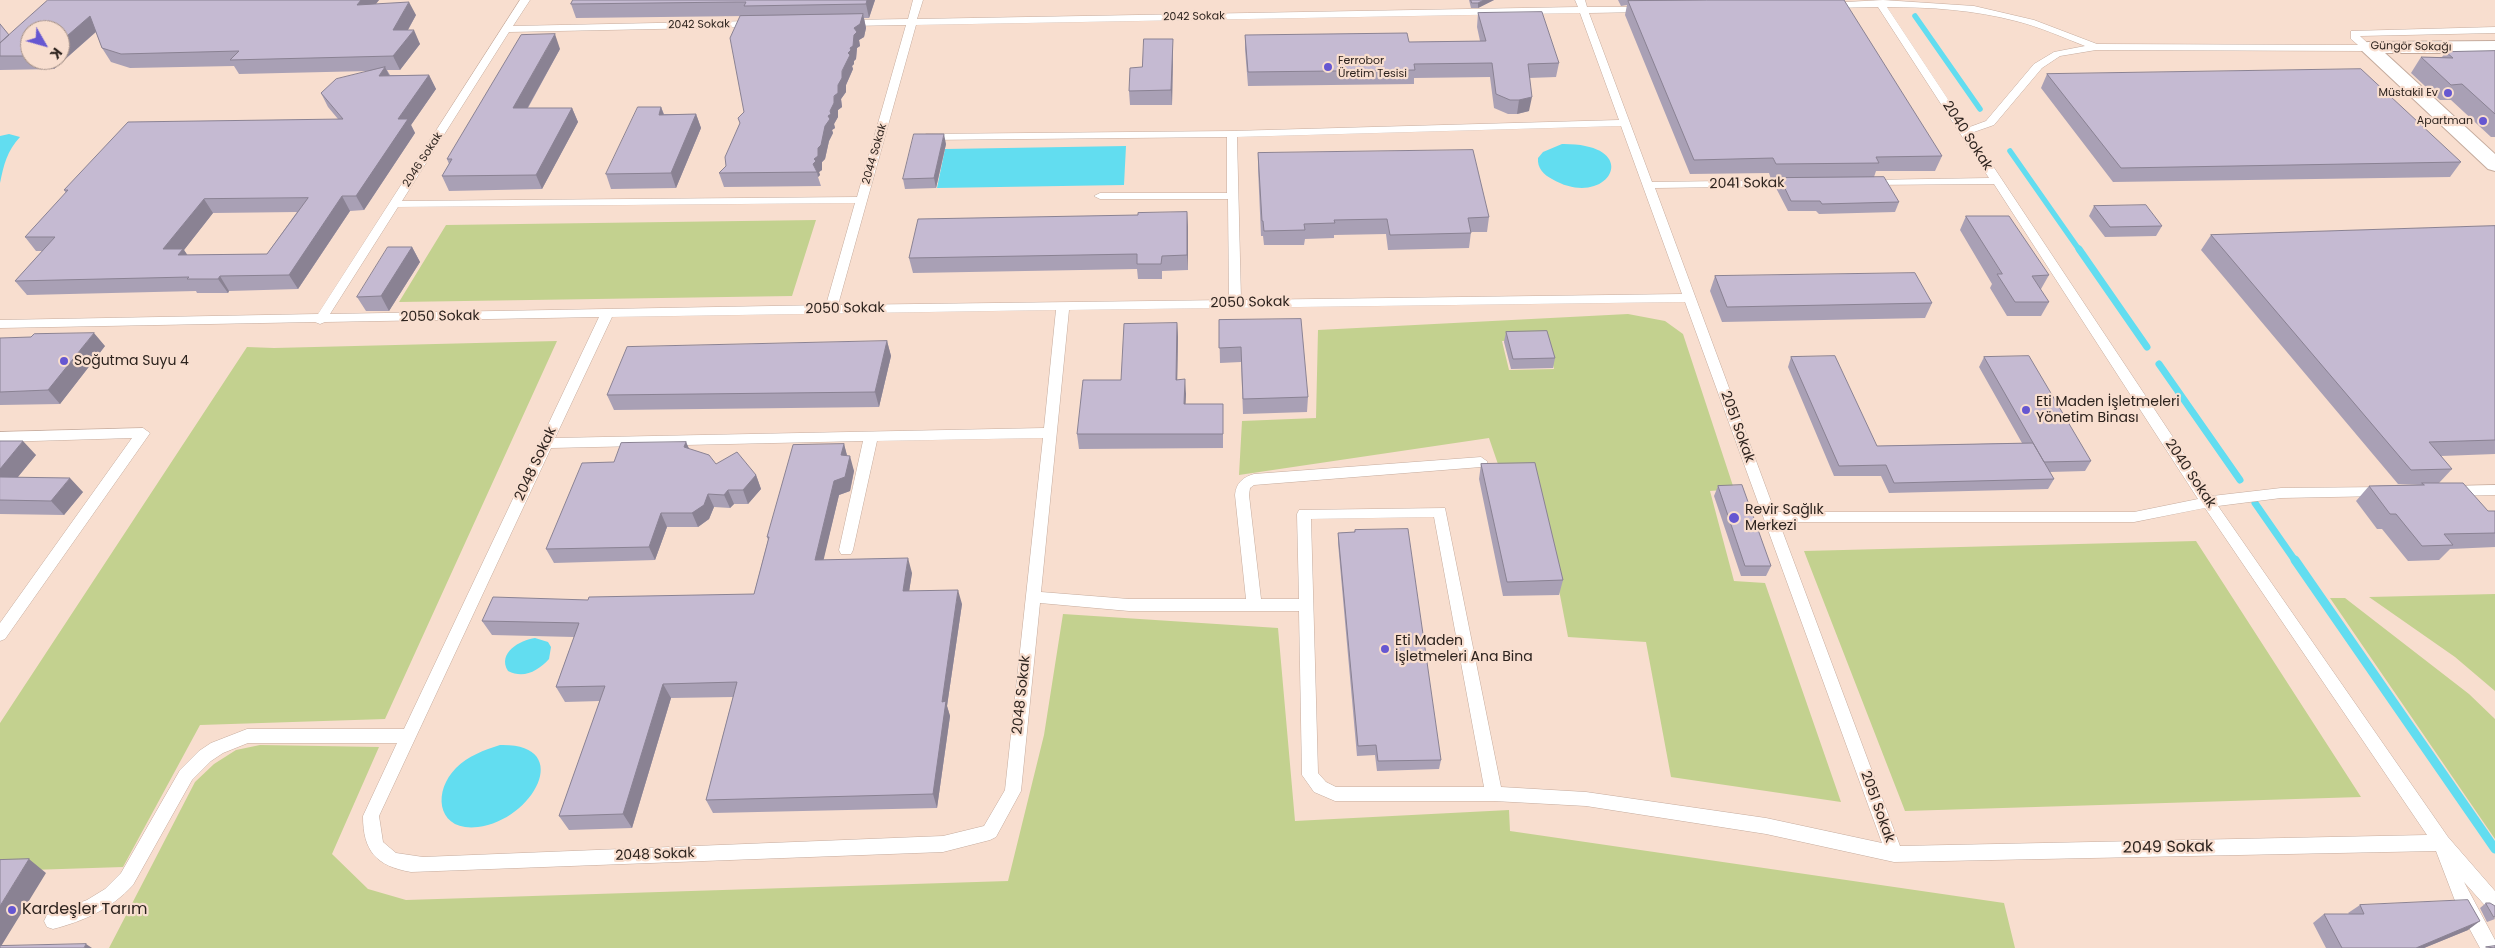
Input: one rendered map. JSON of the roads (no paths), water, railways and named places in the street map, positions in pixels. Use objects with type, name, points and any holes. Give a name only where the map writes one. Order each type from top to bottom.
[{"type":"street","name":"Güngör Sokağı","points":[[2368,48],[2495,47]]},
{"type":"street","points":[[2368,48],[2485,147],[2495,165]]},
{"type":"lane","name":"2046 Sokak","points":[[320,320],[525,0]]},
{"type":"lane","name":"2044 Sokak","points":[[831,309],[918,0]]},
{"type":"lane","points":[[1822,6],[1880,2],[1946,5],[1984,10],[2022,19],[2096,48]]},
{"type":"lane","name":"2040 Sokak","points":[[1880,2],[2208,502],[2442,843],[2495,904]]},
{"type":"lane","name":"2042 Sokak","points":[[833,23],[1582,5],[1653,8]]},
{"type":"lane","name":"2051 Sokak","points":[[1582,5],[1894,854]]},
{"type":"lane","name":"2042 Sokak","points":[[507,29],[764,24]]},
{"type":"lane","name":"Güngör Sokağı","points":[[2368,48],[2356,39],[2354,33],[2495,30]]},
{"type":"lane","points":[[1965,132],[1990,123],[2038,66],[2057,54],[2096,48],[2368,48]]},
{"type":"lane","points":[[917,138],[1232,134],[1625,123]]},
{"type":"lane","points":[[1232,134],[1235,304]]},
{"type":"lane","points":[[1857,183],[1997,181]]},
{"type":"lane","name":"2041 Sokak","points":[[1648,186],[1807,183]]},
{"type":"lane","points":[[1100,196],[1233,196]]},
{"type":"lane","points":[[394,204],[862,200]]},
{"type":"lane","name":"2050 Sokak","points":[[0,324],[320,320],[831,309],[1689,298]]},
{"type":"lane","name":"2048 Sokak","points":[[607,314],[372,816],[370,832],[373,841],[386,856],[400,863],[423,864],[943,844],[990,832],[1012,791],[1062,306]]},
{"type":"lane","points":[[0,437],[143,433],[0,635]]},
{"type":"lane","points":[[546,443],[1050,434]]},
{"type":"lane","points":[[846,550],[872,437]]},
{"type":"lane","points":[[1254,605],[1242,495],[1242,489],[1249,481],[1254,479],[1481,462]]},
{"type":"lane","points":[[2437,491],[2495,490]]},
{"type":"lane","points":[[1770,517],[2134,516],[2208,502],[2281,493],[2398,491]]},
{"type":"lane","points":[[1033,597],[1129,605],[1306,605],[1304,514],[1440,512],[1494,794]]},
{"type":"lane","name":"2049 Sokak","points":[[1306,605],[1310,775],[1314,782],[1327,792],[1335,794],[1494,794],[1586,799],[1766,826],[1894,854],[2442,843]]},
{"type":"lane","points":[[53,921],[91,909],[114,893],[127,879],[186,775],[205,756],[217,748],[247,736],[409,736]]},
{"type":"lane","name":"2040 Sokak","points":[[2442,843],[2455,884],[2470,916],[2490,948]]},
{"type":"water","points":[[9,134],[20,137],[12,147],[7,158],[0,183],[0,136]]},
{"type":"water","points":[[1562,144],[1588,147],[1604,154],[1611,163],[1610,174],[1602,182],[1589,187],[1572,187],[1552,179],[1540,168],[1538,158],[1543,152]]},
{"type":"water","points":[[1126,146],[1124,185],[937,188],[945,149]]},
{"type":"water","points":[[535,638],[548,642],[551,647],[549,659],[540,667],[525,674],[508,671],[505,659],[512,648],[523,641]]},
{"type":"water","points":[[500,745],[523,748],[536,756],[541,768],[538,783],[529,797],[516,811],[498,821],[478,827],[464,827],[454,823],[447,817],[443,808],[442,799],[448,778],[466,760],[482,751]]},
{"type":"waterway","points":[[1915,16],[1980,109]]},
{"type":"waterway","points":[[2010,151],[2080,251]]},
{"type":"waterway","points":[[2079,249],[2147,347]]},
{"type":"waterway","points":[[2159,364],[2240,480]]},
{"type":"waterway","points":[[2255,503],[2296,562]]},
{"type":"waterway","points":[[2295,560],[2495,849]]},
{"type":"place","name":"Ferrobor Üretim Tesisi","points":[[1328,67]]},
{"type":"place","name":"Müstakil Ev","points":[[2448,93]]},
{"type":"place","name":"Apartman","points":[[2483,121]]},
{"type":"place","name":"Soğutma Suyu 4","points":[[64,361]]},
{"type":"place","name":"Eti Maden İşletmeleri Yönetim Binası","points":[[2026,410]]},
{"type":"place","name":"Revir Sağlık Merkezi","points":[[1734,518]]},
{"type":"place","name":"Eti Maden İşletmeleri Ana Bina","points":[[1385,649]]},
{"type":"place","name":"Kardeşler Tarım","points":[[12,910]]}]
